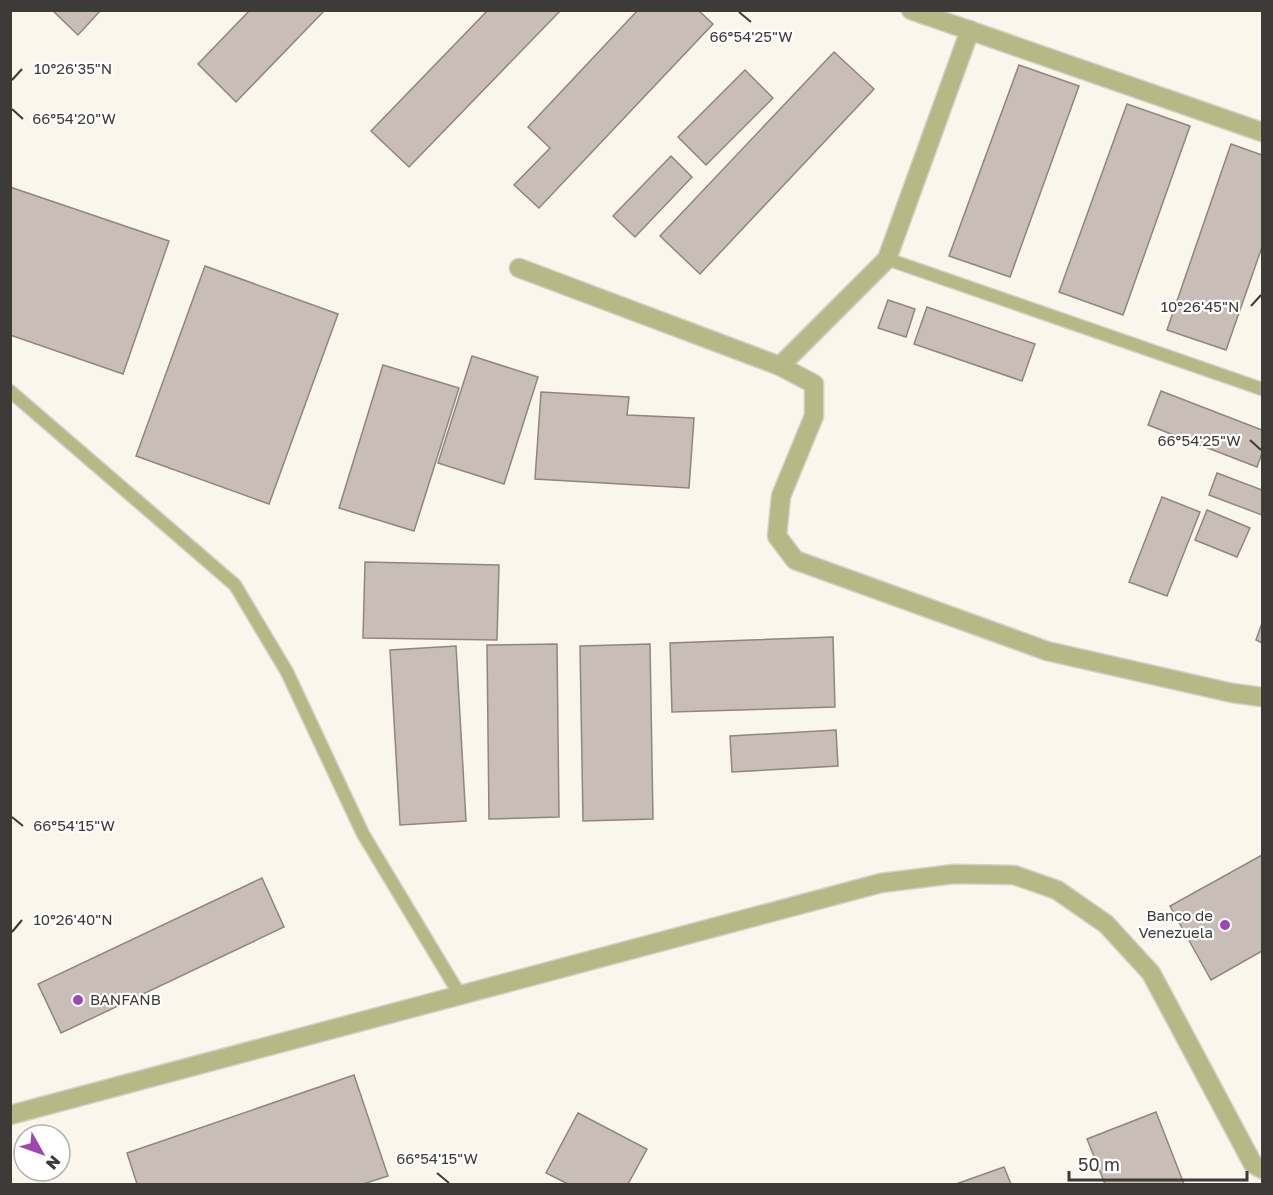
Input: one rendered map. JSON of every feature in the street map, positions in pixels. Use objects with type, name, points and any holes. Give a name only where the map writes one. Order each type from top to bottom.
[{"type":"street","points":[[911,10],[1263,132]]},
{"type":"street","points":[[780,366],[887,259],[970,30]]},
{"type":"street","points":[[519,268],[780,366],[814,384],[814,416],[781,496],[777,536],[795,560],[1047,651],[1232,693],[1263,697]]},
{"type":"street","points":[[10,1115],[881,883],[954,874],[1014,875],[1057,890],[1106,924],[1151,973],[1253,1164],[1263,1169]]},
{"type":"lane","points":[[887,259],[1263,389]]},
{"type":"lane","points":[[10,391],[236,585],[287,672],[363,834],[460,995]]},
{"type":"building","points":[[52,10],[101,10],[78,35]]},
{"type":"building","points":[[250,10],[325,10],[236,102],[198,64]]},
{"type":"building","points":[[488,10],[561,10],[409,167],[371,131]]},
{"type":"building","points":[[638,10],[698,10],[713,24],[539,208],[514,185],[550,148],[528,127]]},
{"type":"building","points":[[834,52],[874,89],[700,274],[660,236]]},
{"type":"building","points":[[1019,65],[1079,86],[1010,277],[949,256]]},
{"type":"building","points":[[745,70],[773,98],[706,165],[678,137]]},
{"type":"building","points":[[1127,104],[1190,126],[1123,315],[1059,292]]},
{"type":"building","points":[[1231,144],[1262,155],[1262,247],[1226,350],[1167,330]]},
{"type":"building","points":[[671,156],[692,177],[635,237],[613,216]]},
{"type":"building","points":[[10,187],[169,241],[123,374],[10,335]]},
{"type":"building","points":[[205,266],[338,314],[269,504],[136,456]]},
{"type":"building","points":[[888,300],[915,309],[906,337],[878,328]]},
{"type":"building","points":[[927,307],[1035,344],[1022,381],[914,344]]},
{"type":"building","points":[[472,356],[538,377],[504,484],[438,463]]},
{"type":"building","points":[[383,365],[459,388],[414,531],[339,508]]},
{"type":"building","points":[[1161,391],[1262,430],[1262,453],[1257,467],[1148,425]]},
{"type":"building","points":[[541,392],[629,397],[627,415],[694,418],[689,488],[535,479]]},
{"type":"building","points":[[1217,473],[1262,490],[1262,515],[1209,495]]},
{"type":"building","points":[[1162,497],[1200,512],[1167,596],[1129,582]]},
{"type":"building","points":[[1207,510],[1250,528],[1237,557],[1195,540]]},
{"type":"building","points":[[365,562],[499,565],[497,640],[363,638]]},
{"type":"building","points":[[1262,623],[1262,643],[1256,640]]},
{"type":"building","points":[[833,637],[835,707],[672,712],[670,643]]},
{"type":"building","points":[[557,644],[559,817],[489,819],[487,645]]},
{"type":"building","points":[[650,644],[653,819],[583,821],[580,646]]},
{"type":"building","points":[[456,646],[466,821],[400,825],[390,650]]},
{"type":"building","points":[[836,730],[838,766],[732,772],[730,736]]},
{"type":"building","points":[[1262,855],[1262,951],[1211,980],[1170,906]]},
{"type":"building","points":[[262,878],[284,927],[61,1033],[38,984]]},
{"type":"building","points":[[354,1075],[388,1176],[363,1184],[137,1184],[127,1153]]},
{"type":"building","points":[[1156,1112],[1184,1184],[1105,1184],[1087,1139]]},
{"type":"building","points":[[578,1113],[647,1149],[628,1184],[568,1184],[546,1173]]},
{"type":"building","points":[[1004,1167],[1011,1184],[956,1184]]},
{"type":"place","name":"Banco de Venezuela","points":[[1225,925]]},
{"type":"place","name":"BANFANB","points":[[78,1000]]}]
